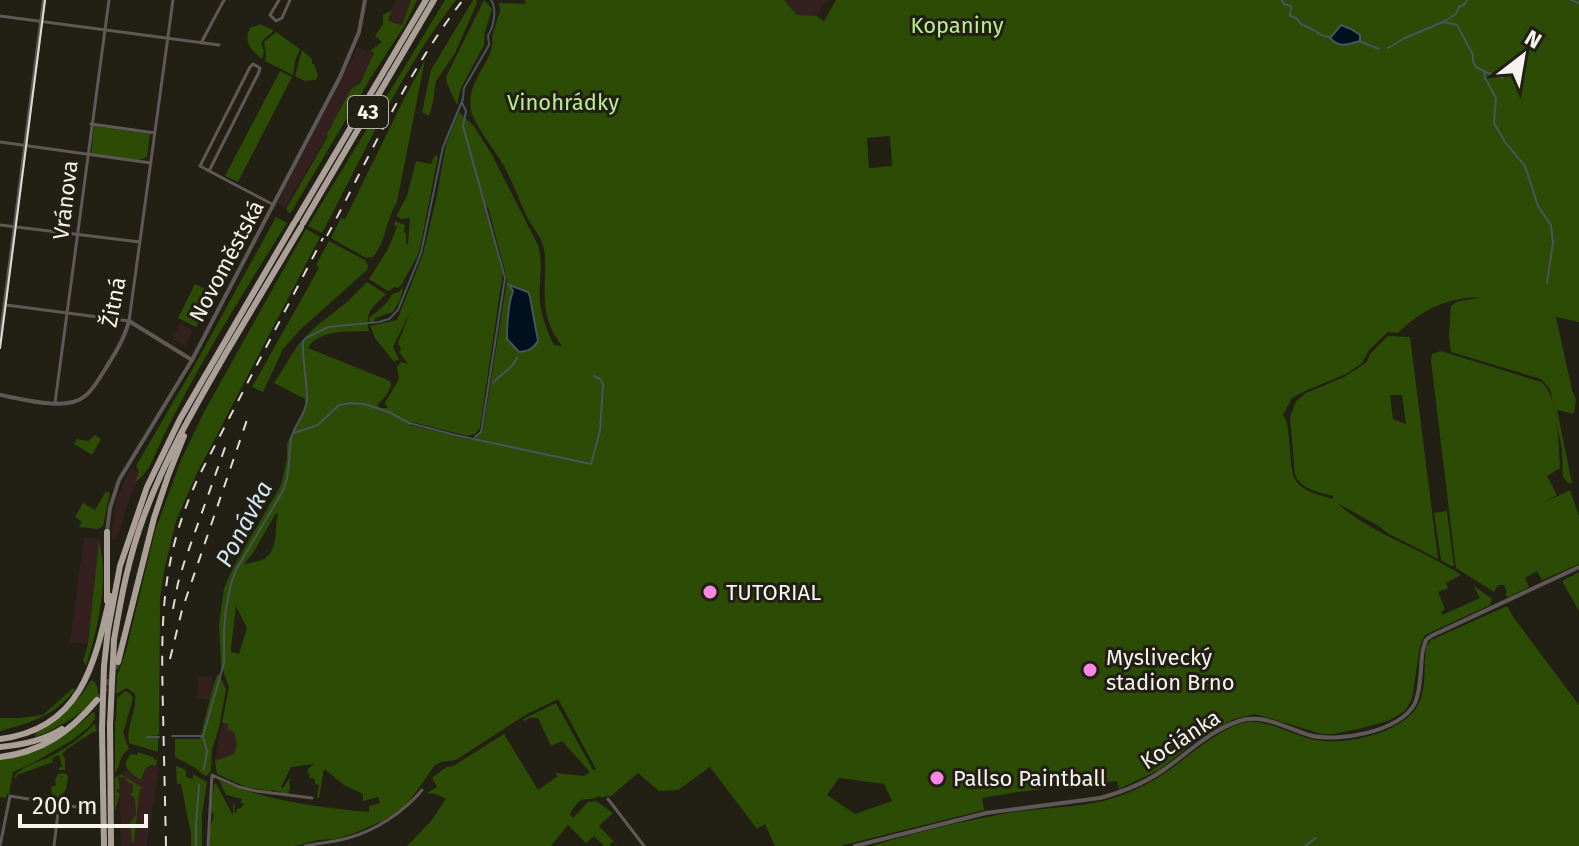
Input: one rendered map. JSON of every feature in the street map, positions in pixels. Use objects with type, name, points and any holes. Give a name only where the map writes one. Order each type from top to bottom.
[{"type":"highway","name":"43","points":[[111,846],[110,725],[114,640],[126,574],[144,516],[163,470],[200,399],[426,0]]},
{"type":"highway","name":"43","points":[[104,846],[104,666],[120,566],[141,503],[167,445],[201,382],[434,0]]},
{"type":"highway","points":[[118,662],[154,518],[171,466],[200,399]]},
{"type":"highway","points":[[104,666],[107,532]]},
{"type":"highway","points":[[0,739],[39,727],[65,709],[74,698],[87,679],[95,659],[120,566]]},
{"type":"highway","points":[[0,757],[45,745],[97,700]]},
{"type":"highway","points":[[0,747],[43,738],[78,718]]},
{"type":"street","points":[[0,341],[44,0]]},
{"type":"street","name":"Vránova","points":[[55,403],[109,0]]},
{"type":"street","name":"Žitná","points":[[0,395],[55,403],[79,401],[91,390],[121,344],[129,321],[173,0]]},
{"type":"street","points":[[201,43],[224,0]]},
{"type":"street","points":[[279,0],[270,15],[276,21],[282,18],[290,0]]},
{"type":"street","name":"Novoměstská","points":[[107,532],[110,508],[119,480],[192,360],[274,205],[350,56],[359,32],[365,0]]},
{"type":"street","points":[[0,16],[219,45]]},
{"type":"street","points":[[209,171],[259,72],[257,64],[248,70],[200,166],[209,171],[274,205]]},
{"type":"street","points":[[91,124],[155,133]]},
{"type":"street","points":[[0,142],[151,163]]},
{"type":"street","points":[[0,225],[140,242]]},
{"type":"street","points":[[5,305],[129,321],[192,360]]},
{"type":"street","name":"Kociánka","points":[[855,846],[986,813],[1118,793],[1161,772],[1222,729],[1248,719],[1264,720],[1312,736],[1334,739],[1390,725],[1409,711],[1416,701],[1426,640],[1579,567]]},
{"type":"street","points":[[208,846],[212,775],[244,789],[312,798]]},
{"type":"street","points":[[305,846],[350,838],[371,828],[402,811],[422,790]]},
{"type":"street","points":[[0,846],[10,796],[83,808]]},
{"type":"street","points":[[608,799],[644,846]]},
{"type":"street","points":[[54,846],[59,804]]},
{"type":"shaded area","points":[[396,0],[411,0],[402,25],[388,20]]},
{"type":"shaded area","points":[[784,0],[827,0],[817,16],[797,16]]},
{"type":"shaded area","points":[[358,47],[374,55],[358,84],[351,89],[285,208],[277,203]]},
{"type":"shaded area","points":[[180,323],[193,330],[185,346],[172,339]]},
{"type":"shaded area","points":[[130,468],[141,473],[117,540],[111,539],[116,500]]},
{"type":"shaded area","points":[[84,537],[100,539],[95,600],[87,644],[70,642]]},
{"type":"shaded area","points":[[199,676],[213,680],[209,700],[197,698]]},
{"type":"shaded area","points":[[222,723],[229,724],[237,745],[234,754],[215,761]]},
{"type":"shaded area","points":[[152,765],[159,768],[147,846],[121,846],[119,777],[126,770],[140,779],[145,769]]},
{"type":"green space","points":[[411,0],[417,0],[405,25],[290,214],[286,209],[351,89],[360,83],[374,53],[370,51],[382,42],[375,36],[383,24],[383,15],[392,10],[388,20],[402,25]]},
{"type":"green space","points":[[445,0],[456,0],[401,84],[322,233],[308,226]]},
{"type":"green space","points":[[473,0],[477,3],[455,53],[436,81],[429,116],[422,112],[431,70]]},
{"type":"green space","points":[[484,0],[492,9],[484,45],[461,88],[457,105],[446,77]]},
{"type":"green space","points":[[524,0],[784,0],[797,15],[817,16],[824,21],[836,0],[1579,0],[1579,322],[1556,317],[1576,399],[1574,414],[1557,410],[1572,483],[1563,477],[1562,450],[1550,389],[1541,379],[1451,352],[1451,306],[1456,302],[1482,297],[1447,302],[1417,317],[1398,333],[1388,332],[1369,350],[1362,363],[1346,374],[1292,398],[1283,415],[1288,426],[1291,465],[1296,481],[1308,491],[1333,499],[1333,496],[1306,487],[1295,475],[1290,417],[1296,401],[1306,393],[1344,377],[1367,362],[1370,354],[1388,336],[1410,337],[1438,559],[1337,503],[1366,524],[1461,575],[1446,583],[1448,588],[1438,592],[1445,609],[1442,615],[1480,598],[1473,585],[1492,599],[1490,605],[1425,635],[1420,646],[1412,699],[1405,711],[1388,721],[1322,734],[1255,714],[1234,719],[1199,739],[1159,770],[1119,789],[1117,781],[982,798],[984,810],[840,846],[775,846],[765,824],[757,829],[710,767],[678,790],[659,791],[638,773],[611,796],[584,799],[578,803],[570,814],[573,818],[588,802],[596,801],[613,813],[599,826],[618,846],[613,842],[611,846],[604,846],[594,836],[586,843],[568,825],[551,846],[407,846],[431,821],[446,799],[427,793],[437,787],[432,778],[504,734],[538,790],[558,776],[555,773],[584,776],[590,772],[562,741],[551,746],[538,718],[523,719],[556,703],[593,770],[596,769],[558,699],[527,714],[456,760],[435,765],[399,811],[355,833],[295,846],[209,846],[214,814],[211,811],[214,784],[233,816],[233,804],[236,813],[244,804],[241,803],[242,799],[226,795],[219,780],[273,798],[312,805],[369,812],[369,806],[380,803],[378,797],[363,801],[363,794],[344,785],[324,769],[317,798],[319,785],[307,773],[314,764],[291,767],[281,787],[291,779],[288,794],[246,787],[217,774],[215,761],[234,754],[237,745],[234,732],[228,729],[228,724],[222,723],[229,687],[221,666],[219,624],[224,588],[281,485],[287,443],[305,406],[305,399],[274,383],[298,345],[367,282],[386,294],[369,314],[369,331],[319,337],[308,348],[390,381],[386,396],[377,405],[388,408],[386,401],[399,379],[397,367],[401,362],[408,364],[399,352],[398,343],[410,312],[393,347],[399,359],[394,362],[375,338],[370,326],[397,320],[423,254],[446,144],[459,112],[474,126],[492,155],[538,245],[542,313],[554,345],[562,346],[546,313],[542,241],[527,217],[507,171],[471,110],[473,88],[490,54],[499,3],[526,4]],"holes":[[[890,136],[892,166],[869,168],[867,138]],[[488,207],[507,280],[483,430],[471,440],[410,425],[412,422],[467,436],[475,434],[480,428],[503,272],[485,208]],[[1390,395],[1402,395],[1406,424],[1393,419]],[[276,513],[278,514],[274,545],[269,555],[244,565]],[[236,606],[247,628],[239,654],[231,652],[231,648]],[[839,778],[884,784],[892,801],[855,814],[827,795]]]},
{"type":"green space","points":[[260,24],[273,30],[261,43],[264,51],[262,59],[252,49],[247,37],[250,28]]},
{"type":"green space","points":[[276,32],[300,49],[293,75],[265,61],[264,42]]},
{"type":"green space","points":[[302,50],[312,59],[318,76],[316,80],[305,81],[295,76]]},
{"type":"green space","points":[[425,60],[397,202],[377,251],[373,257],[366,258],[331,238],[341,218],[345,219]]},
{"type":"green space","points":[[280,71],[292,77],[238,182],[225,176]]},
{"type":"green space","points":[[94,126],[150,134],[147,157],[139,160],[91,154]]},
{"type":"green space","points":[[435,155],[438,157],[419,253],[402,284],[388,291],[369,279],[388,249],[397,227],[395,221],[405,225],[408,244],[410,218],[396,216],[407,196],[416,161],[431,164]]},
{"type":"green space","points":[[276,217],[287,223],[209,351],[149,466],[135,482],[139,472],[136,466]]},
{"type":"green space","points":[[306,229],[320,237],[196,475],[176,521],[160,598],[159,735],[146,737],[158,738],[158,752],[129,743],[135,694],[127,688],[116,694],[117,676],[155,531],[181,460],[204,412]]},
{"type":"green space","points":[[329,241],[365,260],[367,270],[283,349],[263,392],[252,387],[319,268],[316,265]]},
{"type":"green space","points":[[195,284],[213,293],[196,327],[178,318]]},
{"type":"green space","points":[[404,286],[393,312],[369,322],[369,318],[392,294]]},
{"type":"green space","points":[[1441,351],[1541,382],[1547,388],[1554,409],[1560,468],[1547,476],[1557,495],[1543,503],[1570,490],[1579,516],[1579,564],[1542,580],[1537,571],[1525,578],[1529,587],[1508,597],[1504,585],[1498,585],[1494,592],[1456,568],[1431,361],[1432,354]]},
{"type":"green space","points":[[95,435],[101,439],[92,455],[74,444],[77,439],[88,441]]},
{"type":"green space","points":[[106,491],[110,493],[103,526],[98,529],[79,527],[82,522],[75,517],[83,503],[95,510]]},
{"type":"green space","points":[[1447,511],[1454,566],[1441,560],[1434,513]]},
{"type":"green space","points":[[99,541],[102,588],[98,620],[86,666],[83,660],[88,644]]},
{"type":"green space","points":[[1579,572],[1579,611],[1562,581]]},
{"type":"green space","points":[[1507,606],[1579,705],[1579,846],[871,846],[978,819],[1082,805],[1122,795],[1160,776],[1226,730],[1247,722],[1262,723],[1324,741],[1355,739],[1388,730],[1413,712],[1420,701],[1426,647],[1431,640]]},
{"type":"green space","points":[[218,673],[226,689],[212,749],[211,770],[205,776],[175,757],[175,739],[200,739]]},
{"type":"green space","points":[[91,680],[98,690],[93,701],[70,720],[36,737],[35,734],[73,704]]},
{"type":"green space","points":[[73,688],[75,690],[67,699],[50,712],[32,721],[0,731],[0,718],[43,715]]},
{"type":"green space","points":[[125,691],[133,698],[123,733],[129,749],[115,773],[117,698]]},
{"type":"green space","points":[[93,712],[95,719],[89,727],[71,741],[13,772],[9,794],[6,798],[0,797],[0,759],[51,743]]},
{"type":"green space","points":[[95,723],[98,731],[62,754],[65,770],[59,770],[62,766],[59,755],[52,758],[53,762],[14,777],[26,767],[70,745]]},
{"type":"green space","points":[[138,752],[157,760],[156,766],[145,769],[141,780],[126,766],[131,754],[137,755]]},
{"type":"green space","points":[[176,766],[186,770],[186,777],[193,779],[193,774],[207,782],[202,815],[202,846],[191,846]]},
{"type":"green space","points":[[58,774],[68,777],[66,789],[57,802],[50,801],[51,787],[56,785]]},
{"type":"green space","points":[[121,774],[144,789],[140,789],[139,794],[134,842],[130,823],[136,815],[135,799],[129,793],[133,793],[133,784],[124,777],[118,777],[120,789],[116,790],[120,794],[115,811],[115,778]]},
{"type":"water","points":[[1341,25],[1360,35],[1360,41],[1337,44],[1330,38]]},
{"type":"water","points":[[509,285],[528,292],[530,297],[538,341],[525,351],[519,352],[507,339],[513,291]]},
{"type":"waterway","name":"Ponávka","points":[[204,769],[207,751],[203,736],[224,663],[226,608],[231,584],[236,570],[284,489],[291,439],[306,404],[303,341],[328,327],[389,319],[398,310],[421,253],[443,147],[463,99],[464,88],[489,45],[488,35],[494,12],[491,0]]},
{"type":"waterway","points":[[1282,0],[1291,6],[1290,16],[1329,37]]},
{"type":"waterway","points":[[1388,48],[1443,22],[1456,14],[1467,0]]},
{"type":"waterway","points":[[1571,0],[1579,3]]},
{"type":"waterway","points":[[1443,22],[1457,25],[1473,55],[1473,62],[1484,71],[1496,98],[1494,123],[1525,166],[1538,206],[1551,225],[1553,243],[1547,283]]},
{"type":"waterway","points":[[1359,41],[1379,49]]},
{"type":"waterway","points":[[1485,72],[1503,78]]},
{"type":"waterway","points":[[462,103],[466,111],[463,126],[505,278],[482,427],[475,437]]},
{"type":"waterway","points":[[493,383],[517,358]]},
{"type":"waterway","points":[[294,433],[318,425],[339,405],[364,404],[409,423],[591,464],[600,431],[603,384],[594,376]]},
{"type":"waterway","points":[[172,736],[202,736]]},
{"type":"waterway","points":[[147,737],[159,737]]},
{"type":"waterway","name":"Ponávka","points":[[196,846],[199,785]]},
{"type":"waterway","points":[[1305,846],[1316,838]]},
{"type":"tunnel","points":[[97,700],[118,662]]},
{"type":"tram line","points":[[0,348],[45,0]]},
{"type":"railway","points":[[327,236],[407,85],[463,0]]},
{"type":"railway","points":[[166,846],[163,619],[177,535],[199,476],[323,238]]},
{"type":"railway","points":[[170,659],[182,610],[249,414]]},
{"type":"railway","points":[[173,609],[184,563],[227,442]]},
{"type":"place","name":"TUTORIAL","points":[[710,592]]},
{"type":"place","name":"Myslivecký stadion Brno","points":[[1090,670]]},
{"type":"place","name":"Pallso Paintball","points":[[937,778]]},
{"type":"park label","name":"Kopaniny","points":[[957,25]]},
{"type":"park label","name":"Vinohrádky","points":[[563,102]]}]
